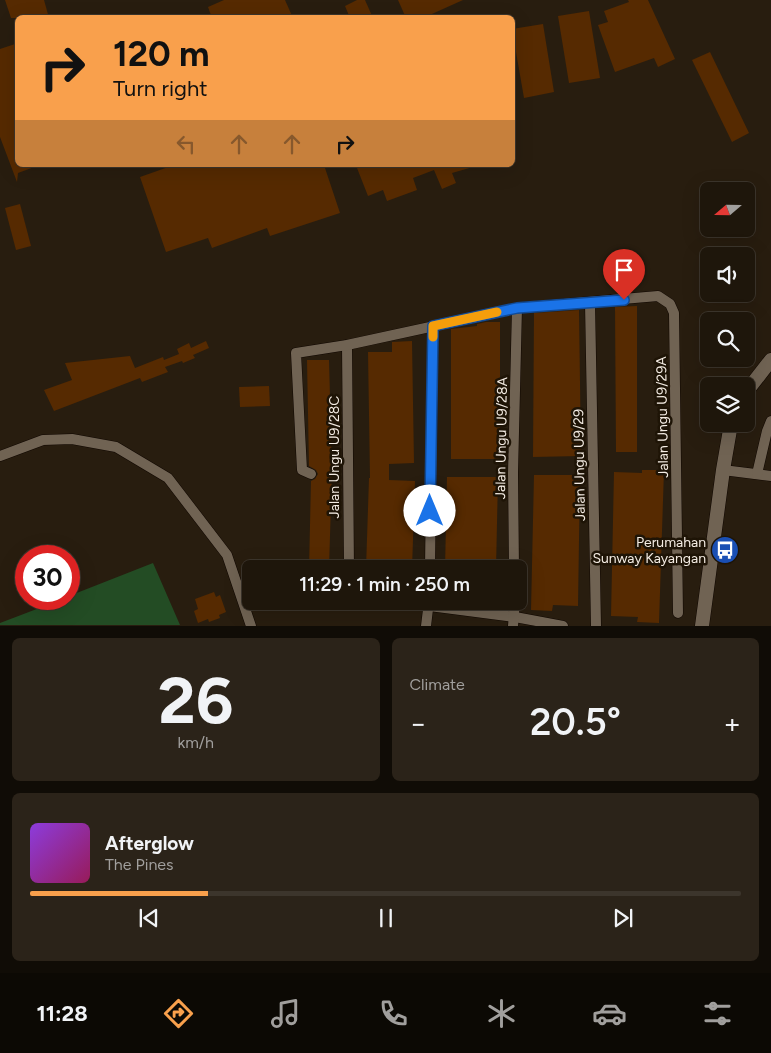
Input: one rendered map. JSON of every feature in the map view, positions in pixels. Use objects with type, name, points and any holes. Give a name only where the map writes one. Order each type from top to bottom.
[{"type":"street","name":"Jalan Ungu U9/29A","points":[[590,303],[658,296],[670,304],[674,314],[678,613]]},
{"type":"street","points":[[311,474],[302,470],[296,353],[347,345],[517,308],[590,303]]},
{"type":"street","name":"Jalan Ungu U9/29","points":[[590,303],[596,626]]},
{"type":"street","name":"Jalan Ungu U9/28A","points":[[514,560],[513,473],[517,308]]},
{"type":"street","points":[[430,560],[433,326]]},
{"type":"street","name":"Jalan Ungu U9/28C","points":[[347,345],[348,560]]},
{"type":"street","points":[[755,380],[771,360]]},
{"type":"street","points":[[757,474],[771,421]]},
{"type":"street","points":[[702,626],[730,432]]},
{"type":"street","points":[[0,456],[43,440],[72,439],[116,448],[168,478],[227,555],[251,626]]},
{"type":"street","points":[[723,470],[771,476]]},
{"type":"street","points":[[426,626],[428,610]]},
{"type":"street","points":[[459,610],[514,621],[563,626]]},
{"type":"green space","points":[[153,563],[180,625],[0,625],[0,623],[34,610],[80,610],[80,592]]},
{"type":"building","points":[[5,0],[44,0],[48,15],[15,15],[15,18],[11,18]]},
{"type":"building","points":[[224,0],[285,0],[292,15],[211,15],[208,7]]},
{"type":"building","points":[[357,0],[365,0],[372,15],[349,15],[345,6]]},
{"type":"building","points":[[398,0],[463,0],[430,15],[405,15]]},
{"type":"building","points":[[628,0],[648,0],[675,59],[658,67],[654,58],[615,72],[598,25],[608,22],[604,11],[629,2]]},
{"type":"building","points":[[589,11],[600,78],[569,83],[558,16]]},
{"type":"building","points":[[543,24],[554,92],[524,98],[515,46],[515,29]]},
{"type":"building","points":[[15,44],[15,167],[34,167],[18,173],[17,182],[0,137],[0,49]]},
{"type":"building","points":[[710,52],[749,133],[732,142],[692,60]]},
{"type":"building","points":[[168,167],[325,167],[340,213],[270,236],[267,228],[212,248],[208,238],[166,252],[140,177]]},
{"type":"building","points":[[473,167],[452,173],[456,183],[442,189],[434,170],[413,178],[417,190],[387,201],[383,190],[368,196],[357,168]]},
{"type":"building","points":[[20,204],[31,246],[16,250],[5,208]]},
{"type":"building","points":[[637,306],[637,452],[616,452],[615,307]]},
{"type":"building","points":[[579,310],[581,456],[533,457],[534,313]]},
{"type":"building","points":[[500,322],[500,459],[451,459],[451,329],[477,326],[477,324]]},
{"type":"building","points":[[206,341],[209,348],[193,355],[195,358],[165,367],[168,372],[142,382],[140,378],[54,411],[44,390],[72,380],[65,363],[130,356],[135,368],[163,357],[164,360],[179,354],[177,349],[189,343],[191,348]]},
{"type":"building","points":[[412,341],[414,463],[389,464],[389,480],[415,481],[412,560],[366,560],[370,478],[368,352],[392,352],[392,342]]},
{"type":"building","points":[[307,360],[329,360],[332,470],[329,560],[309,560],[311,481],[318,474],[316,470],[309,466]]},
{"type":"building","points":[[269,386],[270,406],[240,407],[239,387]]},
{"type":"building","points":[[642,470],[664,470],[659,623],[637,622],[638,617],[611,616],[614,472],[642,473]]},
{"type":"building","points":[[534,475],[580,475],[578,606],[553,605],[552,611],[531,610]]},
{"type":"building","points":[[447,477],[498,477],[496,560],[445,560]]},
{"type":"building","points":[[214,592],[216,597],[220,595],[226,612],[219,615],[220,618],[209,622],[208,619],[198,623],[194,611],[198,609],[195,599]]},
{"type":"slow traffic","points":[[433,337],[433,326],[497,312]]},
{"type":"place","name":"Perumahan Sunway Kayangan","points":[[725,550]]},
{"type":"route","points":[[430,511],[433,326],[517,308],[624,300]]}]
